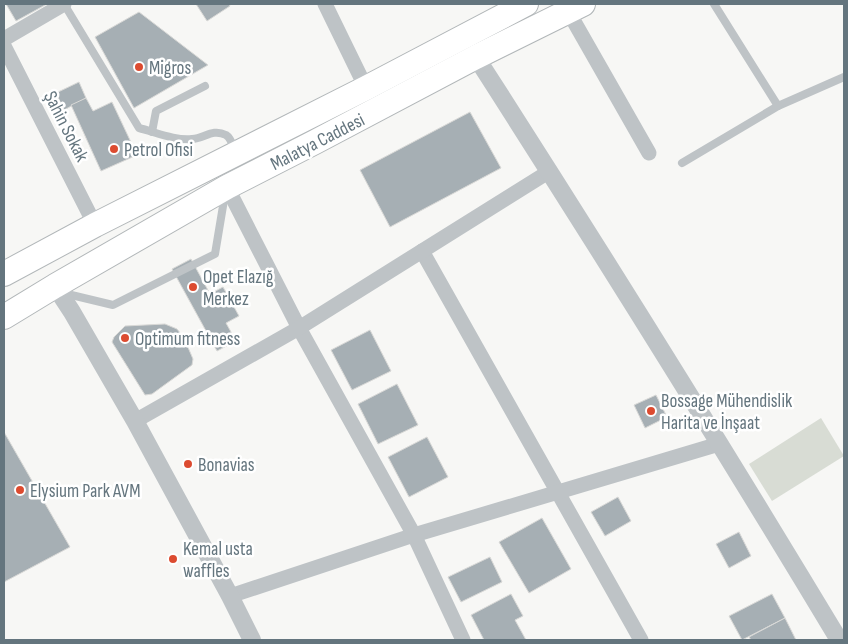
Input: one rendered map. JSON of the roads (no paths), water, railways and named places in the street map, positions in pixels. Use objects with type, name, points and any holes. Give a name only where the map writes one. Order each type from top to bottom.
[{"type":"highway","name":"Malatya Caddesi","points":[[4,274],[15,266],[94,225],[366,88],[526,4]]},
{"type":"highway","name":"Malatya Caddesi","points":[[56,289],[227,187],[476,57],[575,8]]},
{"type":"highway","points":[[4,306],[56,289]]},
{"type":"highway","points":[[4,317],[56,289]]},
{"type":"street","points":[[4,39],[64,4]]},
{"type":"street","points":[[325,4],[366,88]]},
{"type":"street","points":[[575,8],[649,153]]},
{"type":"street","name":"Şahin Sokak","points":[[4,46],[94,225]]},
{"type":"street","points":[[476,57],[550,171],[839,640]]},
{"type":"street","points":[[135,421],[299,328],[550,171]]},
{"type":"street","points":[[227,187],[299,328],[414,535],[463,640]]},
{"type":"street","points":[[422,251],[641,640]]},
{"type":"street","points":[[56,289],[72,312],[135,421],[252,640]]},
{"type":"street","points":[[230,596],[414,535],[719,444]]},
{"type":"lane","points":[[64,4],[139,128],[177,138],[193,140],[210,133],[224,134],[228,136],[236,153]]},
{"type":"lane","points":[[714,4],[778,106]]},
{"type":"lane","points":[[682,163],[778,106],[844,77]]},
{"type":"lane","points":[[152,132],[156,111],[205,86]]},
{"type":"lane","points":[[56,289],[113,305],[215,254],[227,187]]},
{"type":"place","name":"Migros","points":[[139,67]]},
{"type":"place","name":"Petrol Ofisi","points":[[114,149]]},
{"type":"place","name":"Opet Elazığ Merkez","points":[[193,287]]},
{"type":"place","name":"Optimum fitness","points":[[125,338]]},
{"type":"place","name":"Bossage Mühendislik Harita ve İnşaat","points":[[651,411]]},
{"type":"place","name":"Bonavias","points":[[188,464]]},
{"type":"place","name":"Elysium Park AVM","points":[[20,490]]},
{"type":"place","name":"Kemal usta waffles","points":[[173,559]]}]
